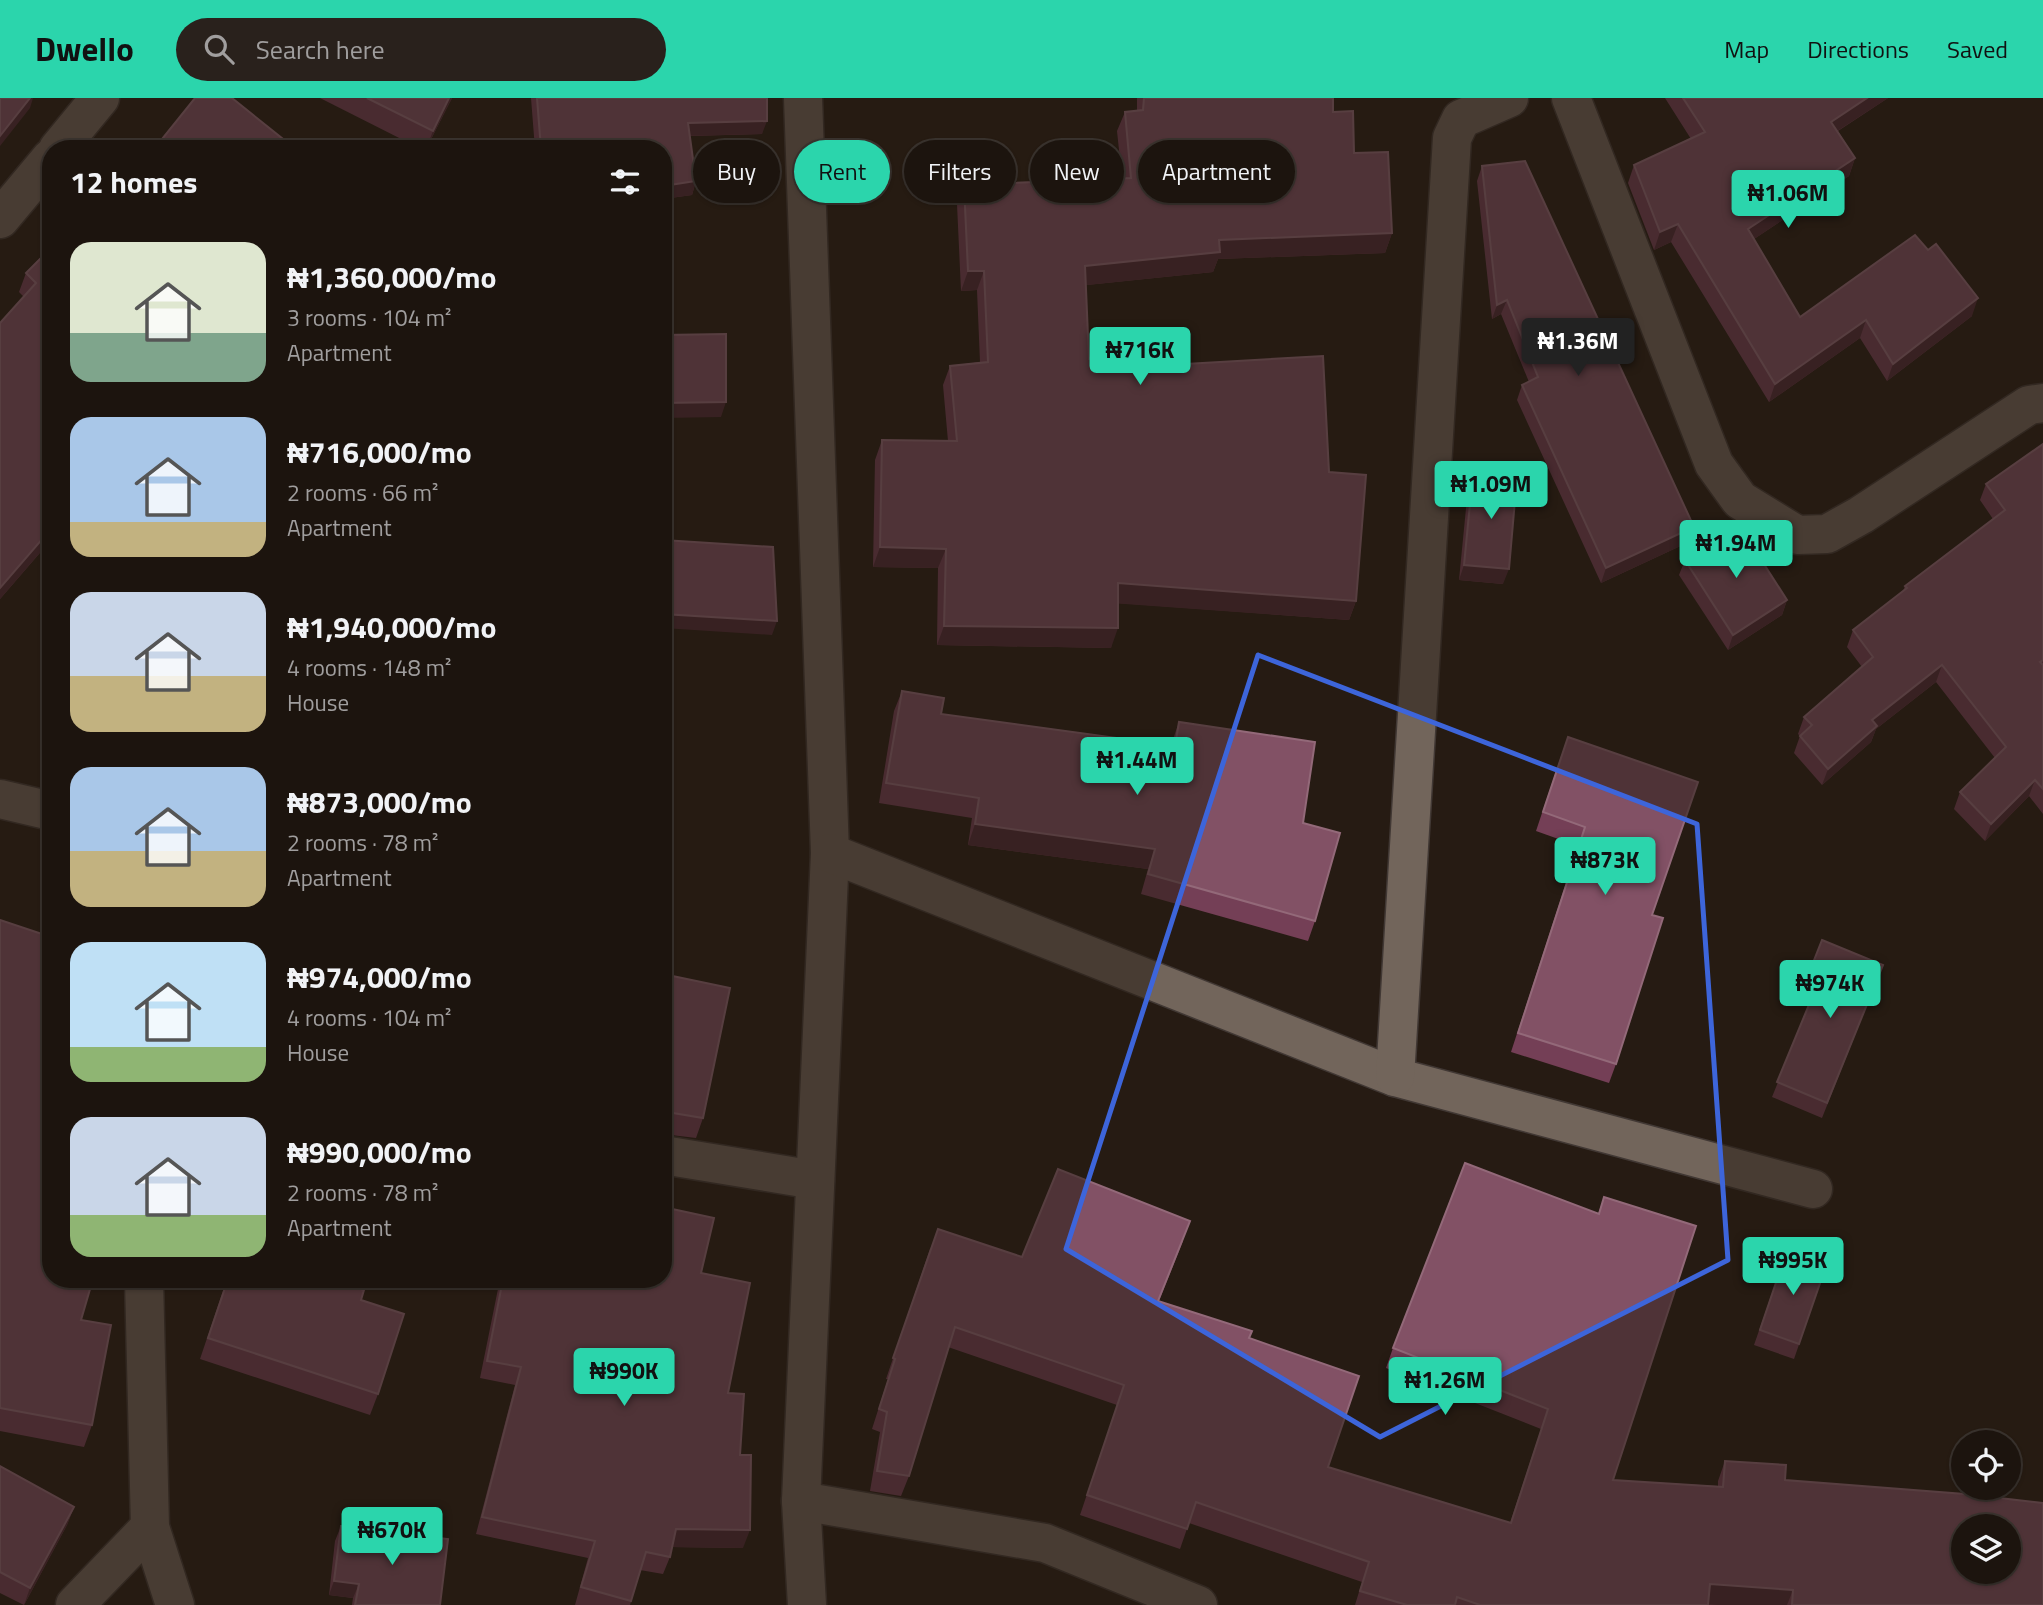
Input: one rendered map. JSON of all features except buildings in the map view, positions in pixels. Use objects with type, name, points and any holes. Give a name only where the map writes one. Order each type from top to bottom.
[{"type":"street","points":[[65,140],[100,98]]},
{"type":"street","points":[[803,98],[830,853],[801,1502],[807,1605]]},
{"type":"street","points":[[1395,1077],[1452,138],[1461,119],[1509,98]]},
{"type":"street","points":[[1571,98],[1714,464],[1740,500],[1797,535],[1827,534],[1861,515],[2029,405],[2043,403]]},
{"type":"street","points":[[0,219],[42,169]]},
{"type":"street","points":[[0,799],[42,809]]},
{"type":"street","points":[[830,853],[1395,1077],[1813,1189]]},
{"type":"street","points":[[672,1156],[815,1180]]},
{"type":"street","points":[[144,1288],[150,1527],[174,1605]]},
{"type":"street","points":[[801,1502],[1045,1543],[1198,1605]]},
{"type":"street","points":[[75,1605],[150,1527]]},
{"type":"highlighted area","points":[[1258,655],[1697,824],[1728,1260],[1380,1437],[1066,1249]]}]
